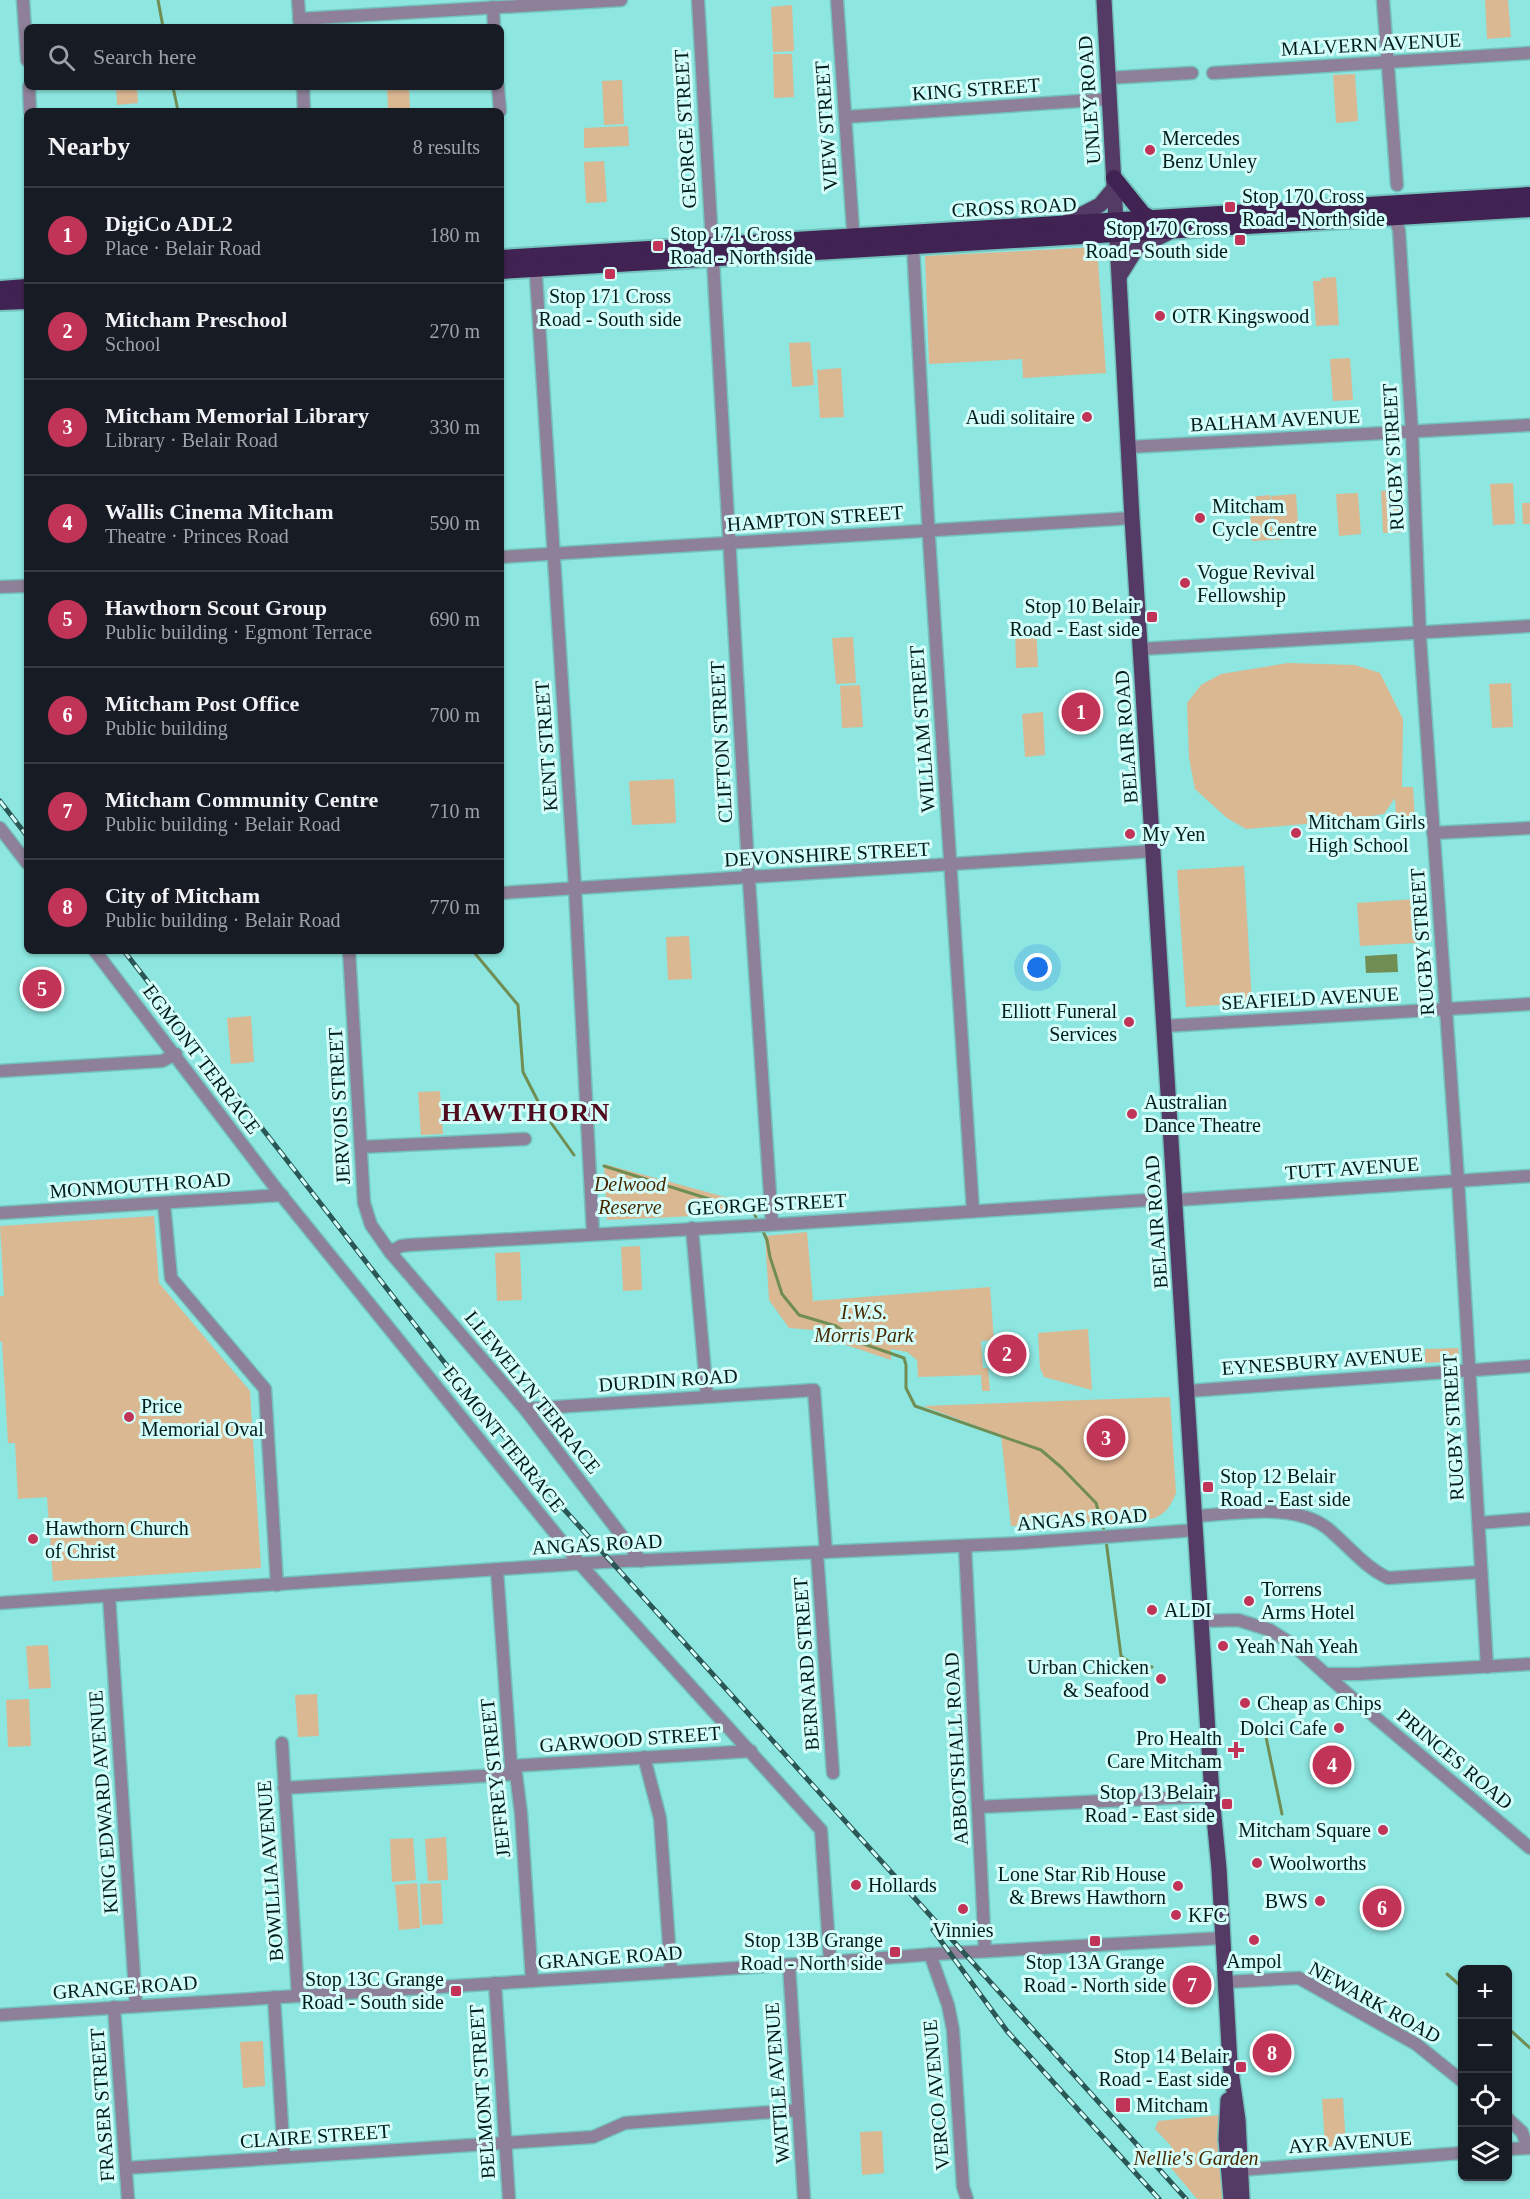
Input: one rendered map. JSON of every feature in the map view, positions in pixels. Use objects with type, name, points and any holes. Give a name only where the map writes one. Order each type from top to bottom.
[{"type":"highway","points":[[1115,183],[1143,214],[1152,219]]},
{"type":"highway","name":"CROSS ROAD","points":[[854,242],[913,245],[1117,228],[1152,219],[1530,195]]},
{"type":"highway","name":"CROSS ROAD","points":[[504,258],[536,262],[854,242],[1059,226],[1172,231],[1530,208]]},
{"type":"highway","name":"CROSS ROAD","points":[[504,270],[536,262]]},
{"type":"highway","points":[[0,289],[24,287]]},
{"type":"highway","points":[[0,302],[24,301]]},
{"type":"main road","name":"UNLEY ROAD","points":[[1104,0],[1117,228]]},
{"type":"main road","points":[[1059,226],[1100,205],[1115,183]]},
{"type":"main road","name":"BELAIR ROAD","points":[[1117,228],[1132,518],[1155,852],[1212,1796],[1230,2064],[1238,2120],[1242,2199]]},
{"type":"main road","points":[[1120,275],[1137,248],[1172,231]]},
{"type":"main road","name":"BELAIR ROAD","points":[[1230,2064],[1226,2139],[1231,2199]]},
{"type":"street","points":[[23,0],[25,24]]},
{"type":"street","points":[[298,0],[299,23],[493,7],[621,0]]},
{"type":"street","name":"GEORGE STREET","points":[[698,0],[712,251]]},
{"type":"street","name":"VIEW STREET","points":[[837,0],[854,242]]},
{"type":"street","points":[[1383,0],[1397,185]]},
{"type":"street","points":[[493,7],[494,24]]},
{"type":"street","name":"MALVERN AVENUE","points":[[1213,73],[1530,53]]},
{"type":"street","points":[[1108,78],[1192,73]]},
{"type":"street","points":[[29,90],[30,108]]},
{"type":"street","points":[[303,90],[304,108]]},
{"type":"street","points":[[498,90],[500,108]]},
{"type":"street","name":"KING STREET","points":[[845,117],[1109,99]]},
{"type":"street","name":"RUGBY STREET","points":[[1394,216],[1399,230],[1412,433],[1419,631],[1458,1180],[1487,1666]]},
{"type":"street","name":"WILLIAM STREET","points":[[913,245],[928,531],[973,1211]]},
{"type":"street","name":"CLIFTON STREET","points":[[712,251],[771,1224]]},
{"type":"street","name":"KENT STREET","points":[[536,262],[575,888],[593,1234]]},
{"type":"street","name":"BALHAM AVENUE","points":[[1129,447],[1530,425]]},
{"type":"street","name":"HAMPTON STREET","points":[[504,557],[1132,518]]},
{"type":"street","points":[[0,587],[24,586]]},
{"type":"street","points":[[1141,649],[1530,626]]},
{"type":"street","points":[[0,828],[24,859]]},
{"type":"street","points":[[1433,833],[1530,828]]},
{"type":"street","name":"DEVONSHIRE STREET","points":[[504,893],[1155,852]]},
{"type":"street","name":"EGMONT TERRACE","points":[[97,954],[282,1195],[580,1564],[821,1830],[830,1962]]},
{"type":"street","name":"JERVOIS STREET","points":[[349,954],[366,1212],[371,1226],[390,1252]]},
{"type":"street","name":"SEAFIELD AVENUE","points":[[1165,1026],[1530,1004]]},
{"type":"street","points":[[0,1071],[162,1061],[176,1054]]},
{"type":"street","points":[[361,1148],[525,1139]]},
{"type":"street","name":"TUTT AVENUE","points":[[1176,1200],[1530,1176]]},
{"type":"street","name":"MONMOUTH ROAD","points":[[0,1213],[282,1195]]},
{"type":"street","name":"GEORGE STREET","points":[[390,1252],[401,1246],[409,1245],[1148,1200]]},
{"type":"street","points":[[164,1203],[171,1278],[265,1389],[277,1585]]},
{"type":"street","points":[[692,1228],[707,1396]]},
{"type":"street","name":"LLEWELYN TERRACE","points":[[390,1252],[525,1409],[641,1561]]},
{"type":"street","name":"EYNESBURY AVENUE","points":[[1188,1391],[1530,1366]]},
{"type":"street","name":"DURDIN ROAD","points":[[525,1409],[813,1390]]},
{"type":"street","name":"BERNARD STREET","points":[[813,1390],[833,1773]]},
{"type":"street","name":"ANGAS ROAD","points":[[0,1603],[580,1564],[1097,1538],[1196,1523],[1216,1515],[1286,1511],[1309,1517],[1325,1527],[1374,1572],[1388,1578],[1482,1572]]},
{"type":"street","points":[[1479,1523],[1530,1519]]},
{"type":"street","name":"ABBOTSHALL ROAD","points":[[965,1546],[985,1951]]},
{"type":"street","name":"JEFFREY STREET","points":[[497,1570],[513,1770],[521,1813],[532,1981]]},
{"type":"street","name":"KING EDWARD AVENUE","points":[[109,1596],[136,2006]]},
{"type":"street","name":"PRINCES ROAD","points":[[1202,1621],[1238,1620],[1270,1630],[1292,1644],[1530,1848]]},
{"type":"street","points":[[1326,1674],[1530,1664]]},
{"type":"street","points":[[1349,1695],[1350,1683],[1357,1674]]},
{"type":"street","name":"BOWILLIA AVENUE","points":[[282,1743],[298,1996]]},
{"type":"street","name":"GARWOOD STREET","points":[[284,1788],[644,1757],[751,1751]]},
{"type":"street","points":[[644,1757],[660,1818],[671,1972]]},
{"type":"street","points":[[978,1807],[1212,1796]]},
{"type":"street","name":"GRANGE ROAD","points":[[0,2015],[930,1954],[1223,1938]]},
{"type":"street","name":"VERCO AVENUE","points":[[930,1954],[948,2005],[953,2030],[963,2187],[967,2199]]},
{"type":"street","name":"WATTLE AVENUE","points":[[789,1965],[804,2199]]},
{"type":"street","name":"NEWARK ROAD","points":[[1225,1982],[1299,1978],[1416,2044],[1458,2078]]},
{"type":"street","name":"BELMONT STREET","points":[[495,1983],[509,2199]]},
{"type":"street","points":[[274,1997],[284,2157]]},
{"type":"street","name":"FRASER STREET","points":[[114,2007],[128,2199]]},
{"type":"street","name":"CLAIRE STREET","points":[[126,2168],[593,2138],[625,2123],[798,2110]]},
{"type":"street","points":[[1512,2123],[1522,2132],[1529,2148],[1512,2150]]},
{"type":"street","name":"AYR AVENUE","points":[[1240,2170],[1458,2153]]},
{"type":"green space","points":[[1485,0],[1508,0],[1511,37],[1487,39]]},
{"type":"green space","points":[[792,5],[794,51],[773,52],[771,7]]},
{"type":"green space","points":[[773,54],[792,54],[794,97],[774,98]]},
{"type":"green space","points":[[1355,74],[1358,121],[1336,123],[1333,75]]},
{"type":"green space","points":[[622,80],[624,124],[604,125],[602,81]]},
{"type":"green space","points":[[116,90],[137,90],[138,103],[117,105]]},
{"type":"green space","points":[[387,90],[409,90],[410,108],[388,108]]},
{"type":"green space","points":[[628,126],[629,146],[584,148],[584,128]]},
{"type":"green space","points":[[604,161],[607,202],[586,203],[584,162]]},
{"type":"green space","points":[[1097,247],[1106,373],[1023,378],[1022,359],[929,364],[925,256]]},
{"type":"green space","points":[[1336,277],[1339,325],[1316,326],[1313,281]]},
{"type":"green space","points":[[810,342],[814,385],[792,387],[789,343]]},
{"type":"green space","points":[[1350,358],[1353,400],[1333,401],[1330,359]]},
{"type":"green space","points":[[841,368],[844,417],[820,418],[817,370]]},
{"type":"green space","points":[[1513,483],[1515,524],[1493,525],[1490,484]]},
{"type":"green space","points":[[1402,490],[1404,532],[1383,533],[1381,491]]},
{"type":"green space","points":[[1358,493],[1361,534],[1339,536],[1336,494]]},
{"type":"green space","points":[[1296,494],[1299,538],[1274,540],[1271,496]]},
{"type":"green space","points":[[1270,495],[1273,540],[1252,541],[1249,497]]},
{"type":"green space","points":[[1522,503],[1530,503],[1530,524],[1523,524]]},
{"type":"green space","points":[[1036,624],[1038,667],[1016,668],[1015,625]]},
{"type":"green space","points":[[853,637],[856,683],[836,684],[832,638]]},
{"type":"green space","points":[[1288,663],[1355,665],[1380,673],[1403,719],[1402,787],[1413,787],[1415,819],[1396,819],[1395,798],[1384,814],[1340,821],[1246,829],[1227,818],[1195,789],[1189,758],[1187,703],[1201,685],[1221,674]]},
{"type":"green space","points":[[1511,683],[1513,727],[1492,728],[1489,684]]},
{"type":"green space","points":[[860,685],[863,727],[842,728],[840,686]]},
{"type":"green space","points":[[1043,712],[1045,755],[1025,757],[1022,714]]},
{"type":"green space","points":[[674,779],[676,823],[632,825],[629,781]]},
{"type":"green space","points":[[1244,866],[1252,1003],[1186,1007],[1177,870]]},
{"type":"green space","points":[[1415,899],[1417,943],[1360,946],[1357,903]]},
{"type":"green space","points":[[689,936],[692,979],[668,980],[666,937]]},
{"type":"green space","points":[[251,1016],[254,1062],[231,1064],[227,1018]]},
{"type":"green space","points":[[440,1091],[443,1134],[421,1135],[418,1092]]},
{"type":"green space","name":"Delwood Reserve","points":[[604,1164],[758,1206],[758,1213],[607,1220]]},
{"type":"green space","name":"Price Memorial Oval","points":[[154,1216],[159,1283],[250,1391],[261,1568],[53,1581],[47,1497],[18,1499],[15,1443],[8,1443],[2,1342],[0,1341],[0,1296],[4,1296],[0,1226]]},
{"type":"green space","name":"I.W.S. Morris Park","points":[[807,1232],[813,1301],[990,1287],[994,1340],[981,1341],[983,1368],[988,1368],[990,1391],[982,1391],[981,1375],[918,1377],[917,1360],[907,1352],[891,1349],[891,1360],[840,1343],[827,1346],[825,1331],[789,1328],[769,1300],[765,1236]]},
{"type":"green space","points":[[640,1246],[642,1290],[623,1291],[621,1247]]},
{"type":"green space","points":[[520,1252],[522,1300],[497,1301],[495,1253]]},
{"type":"green space","points":[[1088,1329],[1092,1390],[1044,1377],[1040,1368],[1038,1333]]},
{"type":"green space","points":[[1458,1348],[1460,1361],[1425,1363],[1425,1349]]},
{"type":"green space","points":[[1170,1397],[1176,1493],[1164,1513],[1151,1519],[1011,1526],[1001,1435],[923,1406]]},
{"type":"green space","points":[[48,1645],[51,1688],[29,1689],[26,1646]]},
{"type":"green space","points":[[317,1694],[319,1736],[298,1737],[295,1695]]},
{"type":"green space","points":[[29,1699],[31,1746],[8,1747],[6,1700]]},
{"type":"green space","points":[[446,1837],[448,1880],[428,1881],[425,1839]]},
{"type":"green space","points":[[413,1838],[416,1880],[392,1882],[390,1839]]},
{"type":"green space","points":[[417,1883],[420,1928],[399,1930],[395,1885]]},
{"type":"green space","points":[[441,1883],[443,1924],[422,1925],[420,1884]]},
{"type":"green space","points":[[263,2041],[265,2086],[243,2088],[240,2042]]},
{"type":"green space","points":[[1343,2098],[1346,2146],[1325,2147],[1322,2099]]},
{"type":"green space","name":"Nellie's Garden","points":[[1220,2115],[1226,2199],[1197,2199],[1161,2156],[1172,2147],[1155,2129],[1158,2121]]},
{"type":"green space","points":[[882,2131],[884,2173],[862,2175],[860,2132]]},
{"type":"shaded area","points":[[1397,954],[1398,972],[1366,973],[1365,956]]},
{"type":"waterway","points":[[158,0],[162,24]]},
{"type":"waterway","points":[[174,90],[177,108]]},
{"type":"waterway","points":[[476,954],[518,1005],[523,1072],[544,1113],[574,1155]]},
{"type":"waterway","points":[[604,1166],[754,1213],[758,1222]]},
{"type":"waterway","points":[[761,1227],[767,1240],[782,1294],[799,1315],[836,1326],[861,1343],[904,1358],[906,1388],[915,1406],[1041,1450],[1096,1503],[1105,1534]]},
{"type":"waterway","points":[[1106,1540],[1121,1656],[1132,1664],[1152,1667]]},
{"type":"waterway","points":[[1266,1737],[1282,1814]]},
{"type":"waterway","points":[[1447,1974],[1458,1984]]},
{"type":"waterway","points":[[1512,2032],[1530,2048]]},
{"type":"railway","points":[[0,801],[24,832]]},
{"type":"railway","points":[[126,954],[444,1362],[561,1506],[1186,2199]]},
{"type":"railway","points":[[933,1930],[1007,2031],[1159,2199]]},
{"type":"place","name":"Mercedes Benz Unley","points":[[1150,150]]},
{"type":"place","name":"Stop 170 Cross Road - North side","points":[[1230,207]]},
{"type":"place","name":"Stop 170 Cross Road - South side","points":[[1240,240]]},
{"type":"place","name":"Stop 171 Cross Road - North side","points":[[658,246]]},
{"type":"place","name":"Stop 171 Cross Road - South side","points":[[610,274]]},
{"type":"place","name":"OTR Kingswood","points":[[1160,316]]},
{"type":"place","name":"Audi solitaire","points":[[1087,417]]},
{"type":"place","name":"Mitcham Cycle Centre","points":[[1200,518]]},
{"type":"place","name":"Vogue Revival Fellowship","points":[[1185,583]]},
{"type":"place","name":"Stop 10 Belair Road - East side","points":[[1152,617]]},
{"type":"place","name":"DigiCo ADL2","points":[[1081,712]]},
{"type":"place","name":"Mitcham Girls High School","points":[[1296,833]]},
{"type":"place","name":"My Yen","points":[[1130,834]]},
{"type":"place","name":"Hawthorn Scout Group","points":[[42,989]]},
{"type":"place","name":"Elliott Funeral Services","points":[[1129,1022]]},
{"type":"place","name":"Australian Dance Theatre","points":[[1132,1114]]},
{"type":"place","name":"Mitcham Preschool","points":[[1007,1354]]},
{"type":"place","name":"Price Memorial Oval","points":[[129,1417]]},
{"type":"place","name":"Mitcham Memorial Library","points":[[1106,1438]]},
{"type":"place","name":"Stop 12 Belair Road - East side","points":[[1208,1487]]},
{"type":"place","name":"Hawthorn Church of Christ","points":[[33,1539]]},
{"type":"place","name":"Torrens Arms Hotel","points":[[1249,1601]]},
{"type":"place","name":"ALDI","points":[[1152,1610]]},
{"type":"place","name":"Yeah Nah Yeah","points":[[1223,1646]]},
{"type":"place","name":"Urban Chicken & Seafood","points":[[1161,1679]]},
{"type":"place","name":"Cheap as Chips","points":[[1245,1703]]},
{"type":"place","name":"Dolci Cafe","points":[[1339,1728]]},
{"type":"place","name":"Pro Health Care Mitcham","points":[[1236,1750]]},
{"type":"place","name":"Wallis Cinema Mitcham","points":[[1332,1765]]},
{"type":"place","name":"Stop 13 Belair Road - East side","points":[[1227,1804]]},
{"type":"place","name":"Mitcham Square","points":[[1383,1830]]},
{"type":"place","name":"Woolworths","points":[[1257,1863]]},
{"type":"place","name":"Hollards","points":[[856,1885]]},
{"type":"place","name":"Lone Star Rib House & Brews Hawthorn","points":[[1178,1886]]},
{"type":"place","name":"BWS","points":[[1320,1901]]},
{"type":"place","name":"Mitcham Post Office","points":[[1382,1908]]},
{"type":"place","name":"Vinnies","points":[[963,1909]]},
{"type":"place","name":"KFC","points":[[1176,1915]]},
{"type":"place","name":"Ampol","points":[[1254,1940]]},
{"type":"place","name":"Stop 13A Grange Road - North side","points":[[1095,1941]]},
{"type":"place","name":"Stop 13B Grange Road - North side","points":[[895,1952]]},
{"type":"place","name":"Mitcham Community Centre","points":[[1192,1985]]},
{"type":"place","name":"Stop 13C Grange Road - South side","points":[[456,1991]]},
{"type":"place","name":"City of Mitcham","points":[[1272,2053]]},
{"type":"place","name":"Stop 14 Belair Road - East side","points":[[1241,2067]]},
{"type":"place","name":"Mitcham","points":[[1123,2105]]},
{"type":"district","name":"HAWTHORN","points":[[526,1112]]}]
